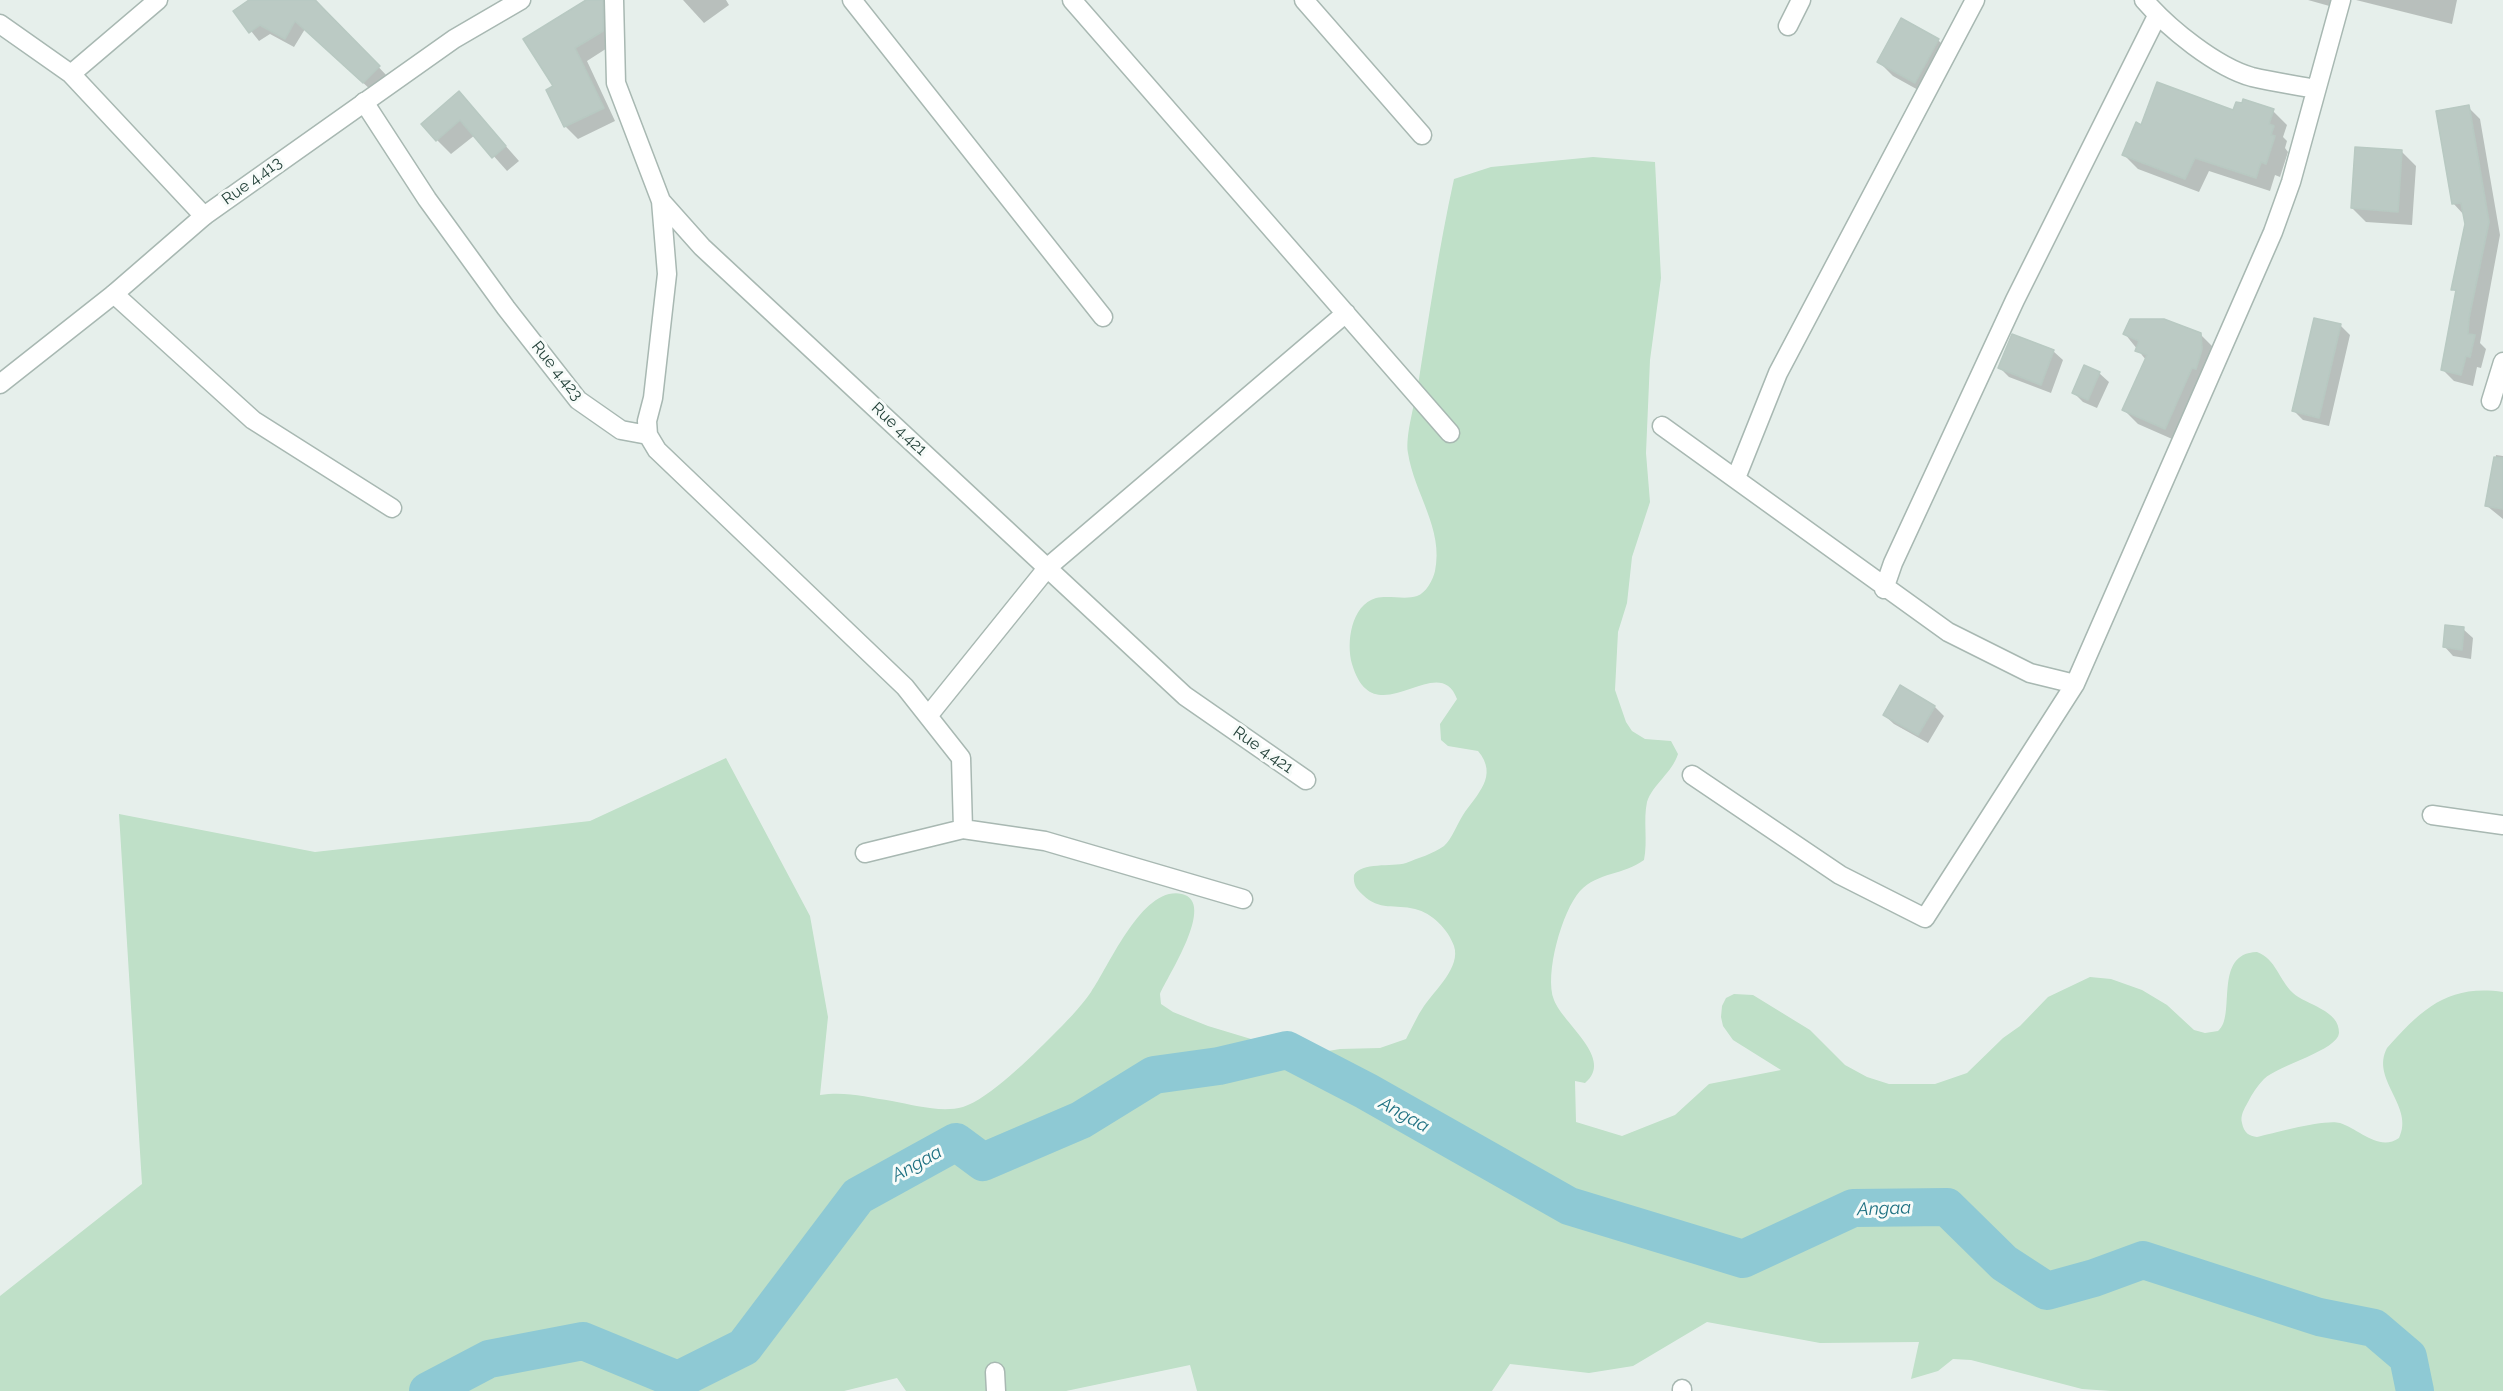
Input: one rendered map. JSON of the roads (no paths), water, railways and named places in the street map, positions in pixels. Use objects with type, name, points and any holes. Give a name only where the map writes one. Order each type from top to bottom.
[{"type":"street","points":[[71,74],[158,0]]},
{"type":"street","name":"Rue 4.413","points":[[0,384],[114,294],[204,216],[454,39],[521,0]]},
{"type":"street","name":"Rue 4.421","points":[[614,0],[616,83],[661,201],[702,247],[1185,696],[1306,780]]},
{"type":"street","points":[[852,0],[1102,317]]},
{"type":"street","points":[[1072,0],[1450,433]]},
{"type":"street","points":[[1304,0],[1422,135]]},
{"type":"street","points":[[1788,27],[1801,0]]},
{"type":"street","points":[[1736,478],[1778,373],[1975,0]]},
{"type":"street","points":[[2144,0],[2157,15],[2200,51],[2250,76],[2316,89]]},
{"type":"street","points":[[1692,775],[1840,875],[1925,918],[2075,684],[2273,232],[2291,182],[2341,0]]},
{"type":"street","points":[[1884,589],[1893,563],[2015,300],[2157,15]]},
{"type":"street","points":[[0,24],[71,74],[204,216]]},
{"type":"street","name":"Rue 4.423","points":[[364,102],[427,199],[506,308],[578,400],[621,430],[648,435]]},
{"type":"street","points":[[661,201],[667,274],[653,398],[647,421],[648,435],[657,450],[905,687],[961,758],[963,829]]},
{"type":"street","points":[[114,294],[254,420],[392,508]]},
{"type":"street","points":[[928,716],[1047,567],[1346,313]]},
{"type":"street","points":[[2491,401],[2503,362]]},
{"type":"street","points":[[1662,426],[1736,478],[1884,589],[1948,632],[2030,673],[2075,684]]},
{"type":"street","points":[[2432,815],[2503,825]]},
{"type":"street","points":[[865,853],[963,829],[1045,841],[1243,898]]},
{"type":"street","points":[[995,1372],[996,1391]]},
{"type":"waterway","name":"Angaa","points":[[428,1391],[489,1359],[583,1341],[678,1380],[744,1347],[858,1196],[956,1142],[983,1162],[1081,1120],[1154,1075],[1219,1066],[1287,1050],[1366,1091],[1569,1206],[1743,1259],[1853,1208],[1947,1207],[2004,1263],[2047,1291],[2094,1278],[2143,1260],[2319,1317],[2374,1328],[2408,1357],[2415,1391]]}]
